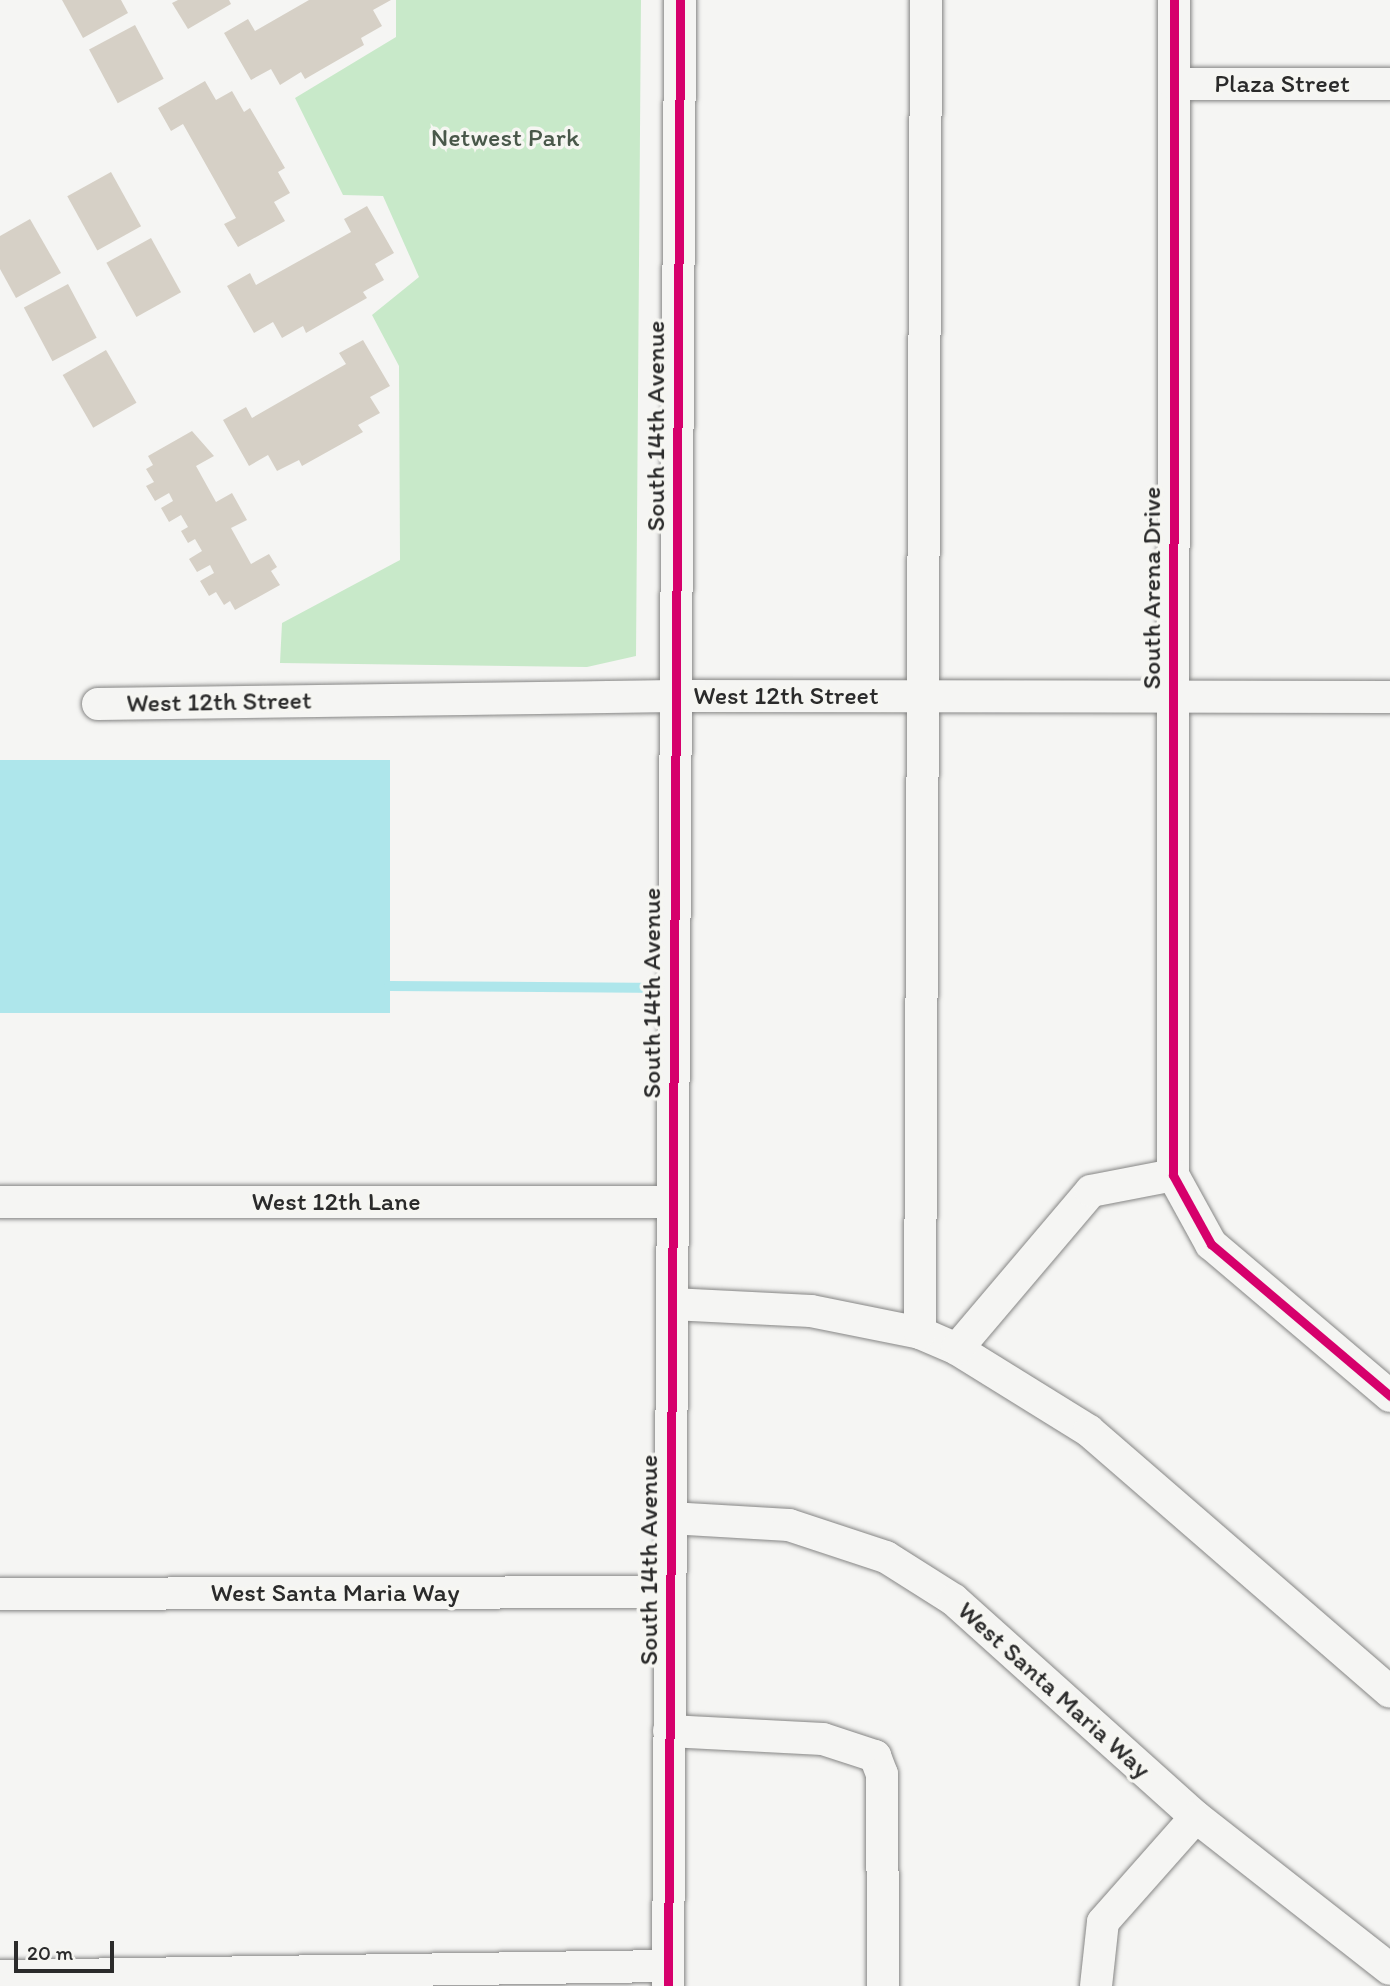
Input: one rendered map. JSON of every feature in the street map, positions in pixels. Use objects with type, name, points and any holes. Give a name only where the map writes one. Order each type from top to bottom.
[{"type":"street","name":"South 14th Avenue","points":[[668,1976],[680,0]]},
{"type":"street","points":[[920,1333],[926,697],[926,0]]},
{"type":"street","name":"South Arena Drive","points":[[1173,1175],[1174,0]]},
{"type":"street","name":"Plaza Street","points":[[1174,84],[1390,84]]},
{"type":"street","name":"West 12th Street","points":[[98,704],[675,696],[1390,697]]},
{"type":"street","points":[[957,1349],[1091,1191],[1173,1175],[1212,1244],[1390,1396]]},
{"type":"street","name":"West 12th Lane","points":[[0,1202],[673,1202]]},
{"type":"street","points":[[671,1304],[811,1311],[920,1333],[957,1349],[1090,1432],[1390,1692]]},
{"type":"street","name":"West Santa Maria Way","points":[[670,1518],[789,1525],[886,1557],[954,1600],[1196,1817],[1390,1969]]},
{"type":"street","name":"West Santa Maria Way","points":[[0,1594],[670,1592]]},
{"type":"street","points":[[669,1731],[823,1739],[875,1756],[882,1774],[883,1986]]},
{"type":"street","points":[[1096,1986],[1103,1922],[1196,1817]]},
{"type":"street","points":[[0,1976],[668,1976]]},
{"type":"green space","name":"Netwest Park","points":[[396,0],[641,0],[636,656],[587,667],[280,663],[282,623],[400,560],[399,366],[372,315],[419,277],[383,196],[343,195],[295,98],[396,37]]},
{"type":"water","points":[[0,760],[390,760],[390,1013],[0,1013]]},
{"type":"building","points":[[62,0],[121,0],[128,13],[83,38]]},
{"type":"building","points":[[178,0],[229,0],[231,4],[188,29],[172,3]]},
{"type":"building","points":[[309,0],[391,0],[373,10],[382,26],[361,38],[364,45],[305,79],[301,72],[280,85],[271,69],[251,80],[224,33],[248,19],[255,31]]},
{"type":"building","points":[[135,25],[164,79],[118,103],[89,49]]},
{"type":"building","points":[[205,81],[216,100],[232,91],[244,112],[250,108],[285,168],[278,172],[290,193],[274,202],[285,221],[238,247],[224,224],[236,218],[183,124],[171,131],[158,108]]},
{"type":"building","points":[[111,172],[141,226],[97,250],[67,196]]},
{"type":"building","points":[[367,206],[394,253],[375,264],[384,280],[363,292],[367,298],[306,333],[303,326],[282,338],[273,322],[254,333],[227,286],[250,273],[256,285],[351,232],[344,219]]},
{"type":"building","points":[[30,219],[61,273],[16,298],[0,269],[0,236]]},
{"type":"building","points":[[151,238],[181,292],[136,317],[106,263]]},
{"type":"building","points":[[68,284],[97,338],[52,361],[24,307]]},
{"type":"building","points":[[363,340],[390,386],[370,397],[380,413],[358,425],[363,432],[302,466],[299,460],[277,471],[268,455],[249,466],[223,420],[246,407],[252,418],[346,364],[339,353]]},
{"type":"building","points":[[106,350],[136,403],[93,428],[63,375]]},
{"type":"building","points":[[192,431],[214,456],[196,466],[216,502],[232,493],[247,520],[231,528],[251,564],[269,554],[277,567],[271,571],[280,585],[235,610],[230,601],[224,605],[216,592],[209,596],[200,581],[214,573],[210,565],[197,572],[189,559],[202,551],[195,539],[188,543],[181,531],[188,527],[181,515],[169,522],[161,508],[173,501],[169,493],[155,501],[146,486],[154,482],[146,469],[153,465],[148,456]]},
{"type":"waterway","points":[[389,986],[669,988]]},
{"type":"cycle path","points":[[668,1986],[680,0]]},
{"type":"cycle path","points":[[1174,0],[1173,1175],[1211,1244],[1390,1396]]}]
